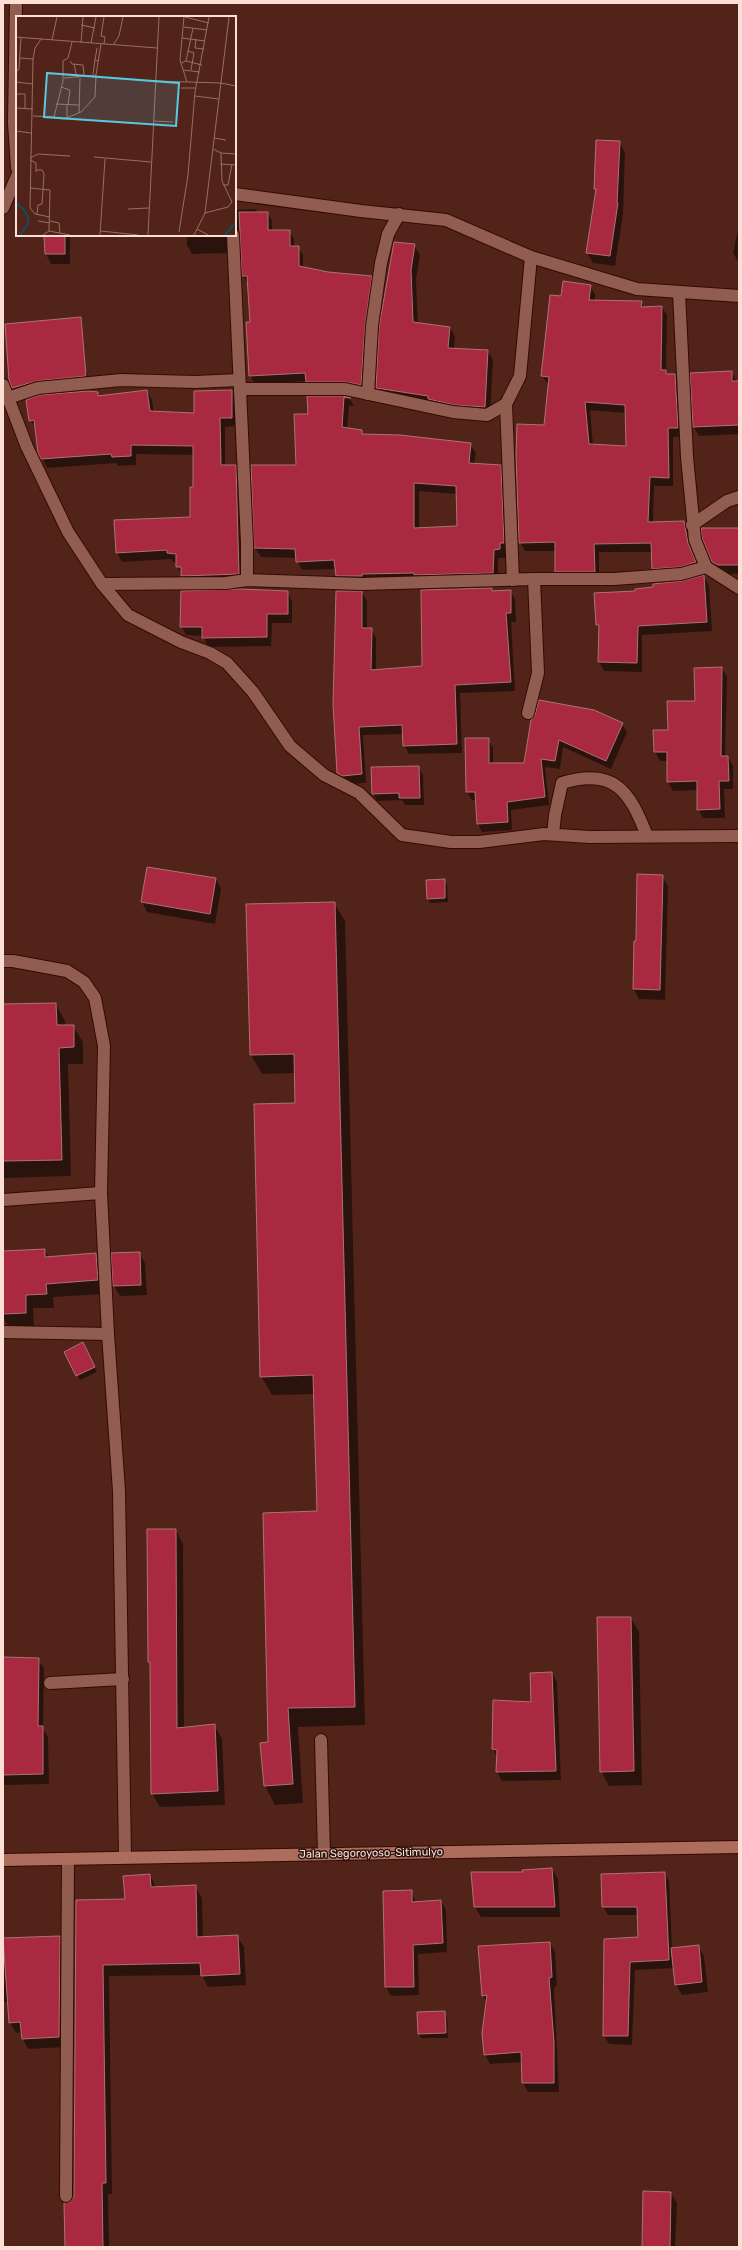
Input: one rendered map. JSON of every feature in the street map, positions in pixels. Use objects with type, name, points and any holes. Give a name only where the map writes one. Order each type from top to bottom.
[{"type":"main road","name":"Jalan Segoroyoso-Sitimulyo","points":[[3,1860],[739,1847]]},
{"type":"street","points":[[16,3],[14,123],[16,153]]},
{"type":"street","points":[[3,208],[16,178]]},
{"type":"street","points":[[236,194],[361,211],[446,220],[531,257],[637,289],[739,296]]},
{"type":"street","points":[[368,394],[372,326],[381,263],[388,234],[399,214]]},
{"type":"street","points":[[233,236],[247,580]]},
{"type":"street","points":[[513,580],[506,404],[520,376],[531,257]]},
{"type":"street","points":[[679,293],[692,525],[695,540],[706,567],[739,588]]},
{"type":"street","points":[[8,398],[38,388],[121,380],[345,389],[453,412],[487,415],[506,404]]},
{"type":"street","points":[[3,386],[27,447],[68,532],[102,584],[128,615],[182,642],[210,652],[227,663],[253,692],[290,746],[324,775],[359,793],[402,835],[429,840],[458,842],[553,834],[589,837],[739,836]]},
{"type":"street","points":[[692,525],[727,502],[739,498]]},
{"type":"street","points":[[102,584],[226,583],[247,580],[361,584],[534,579],[614,579],[681,574],[706,567]]},
{"type":"street","points":[[528,713],[538,673],[534,579]]},
{"type":"street","points":[[553,834],[555,814],[562,783],[581,777],[599,779],[623,789],[635,806],[647,836]]},
{"type":"street","points":[[3,962],[13,961],[66,970],[84,982],[95,998],[104,1046],[101,1193],[108,1334],[120,1491],[125,1857]]},
{"type":"street","points":[[3,1200],[101,1193]]},
{"type":"street","points":[[3,1332],[108,1334]]},
{"type":"street","points":[[50,1683],[123,1679]]},
{"type":"street","points":[[321,1740],[324,1854]]},
{"type":"street","points":[[66,2196],[68,1859]]},
{"type":"building","points":[[596,140],[620,141],[618,203],[610,256],[586,253],[596,189],[594,189]]},
{"type":"building","points":[[239,212],[268,212],[268,230],[290,230],[290,246],[299,246],[299,266],[328,272],[372,276],[365,326],[361,385],[345,382],[306,382],[305,373],[249,376],[246,322],[250,322],[247,276],[242,276]]},
{"type":"building","points":[[44,236],[65,236],[65,254],[45,254]]},
{"type":"building","points":[[394,242],[415,244],[411,270],[413,322],[450,327],[448,348],[488,350],[485,407],[454,405],[428,399],[428,396],[376,388],[379,327]]},
{"type":"building","points":[[563,281],[591,285],[589,300],[642,301],[641,307],[662,306],[661,370],[666,370],[666,374],[675,374],[678,428],[668,428],[669,478],[650,477],[648,522],[684,521],[688,543],[696,562],[680,567],[652,569],[651,543],[594,544],[595,572],[555,572],[555,542],[519,543],[516,455],[517,424],[544,425],[549,377],[541,376],[550,295],[561,296]],"holes":[[[585,402],[625,405],[626,446],[589,444]]]},
{"type":"building","points":[[81,317],[86,376],[37,381],[12,388],[9,380],[5,324]]},
{"type":"building","points":[[732,371],[732,381],[739,381],[739,425],[693,427],[690,373]]},
{"type":"building","points":[[147,390],[150,411],[194,413],[194,391],[232,390],[232,418],[220,418],[221,465],[236,465],[239,574],[181,576],[181,567],[176,567],[176,554],[167,553],[167,550],[116,553],[114,520],[190,517],[190,487],[193,487],[193,446],[131,445],[131,456],[112,457],[111,454],[41,459],[38,453],[34,420],[29,421],[26,400],[40,395],[88,391],[98,392],[98,396]]},
{"type":"building","points":[[307,396],[344,396],[351,398],[344,397],[342,427],[362,430],[362,434],[400,435],[471,443],[469,463],[501,465],[504,543],[500,543],[500,549],[494,550],[493,573],[414,575],[414,573],[336,576],[334,560],[296,562],[295,549],[254,548],[251,465],[296,465],[294,414],[308,414]],"holes":[[[414,483],[456,486],[457,526],[414,528]]]},
{"type":"building","points":[[701,528],[739,528],[739,565],[718,565],[712,562],[702,538]]},
{"type":"building","points":[[704,575],[707,622],[638,626],[637,663],[598,662],[599,625],[596,625],[594,593],[635,591],[635,589],[653,587],[653,584],[682,581]]},
{"type":"building","points":[[492,588],[492,591],[511,590],[511,613],[506,613],[511,682],[455,685],[457,744],[403,746],[402,725],[359,727],[362,774],[342,776],[337,773],[333,704],[336,591],[362,591],[362,628],[372,628],[371,670],[422,666],[421,590]]},
{"type":"building","points":[[239,589],[288,591],[288,614],[267,614],[267,637],[202,638],[202,627],[180,627],[181,591]]},
{"type":"building","points":[[722,667],[721,756],[728,756],[729,781],[719,781],[720,809],[697,810],[697,781],[667,782],[667,752],[654,752],[653,730],[668,730],[667,701],[695,701],[694,668]]},
{"type":"building","points":[[539,700],[594,710],[623,723],[606,761],[559,740],[555,761],[541,759],[545,797],[507,802],[508,822],[477,824],[475,792],[466,792],[465,738],[489,738],[489,763],[524,763],[531,720],[535,715]]},
{"type":"building","points":[[419,766],[420,798],[399,798],[399,793],[372,794],[371,767]]},
{"type":"building","points":[[147,867],[216,878],[210,914],[141,902]]},
{"type":"building","points":[[637,874],[663,875],[660,990],[633,989],[634,941],[636,941]]},
{"type":"building","points":[[445,879],[445,898],[427,899],[426,880]]},
{"type":"building","points":[[335,902],[355,1707],[288,1708],[293,1784],[264,1786],[260,1743],[268,1742],[263,1513],[317,1511],[313,1375],[260,1377],[254,1104],[295,1103],[294,1054],[250,1055],[246,904]]},
{"type":"building","points":[[56,1003],[57,1025],[74,1025],[74,1047],[59,1048],[62,1160],[3,1161],[3,1004]]},
{"type":"building","points":[[45,1249],[45,1257],[96,1253],[98,1280],[46,1284],[47,1294],[26,1295],[26,1313],[3,1314],[3,1251]]},
{"type":"building","points":[[140,1252],[141,1285],[113,1286],[111,1253]]},
{"type":"building","points":[[83,1342],[95,1367],[76,1376],[64,1352]]},
{"type":"building","points":[[147,1529],[176,1529],[177,1728],[215,1724],[218,1791],[151,1794]]},
{"type":"building","points":[[597,1617],[631,1617],[634,1771],[600,1772]]},
{"type":"building","points":[[3,1657],[39,1658],[38,1726],[43,1726],[43,1774],[3,1775]]},
{"type":"building","points":[[552,1672],[556,1771],[496,1772],[497,1750],[492,1749],[493,1700],[531,1702],[530,1673]]},
{"type":"building","points":[[552,1868],[555,1907],[474,1907],[471,1872],[523,1872],[522,1870]]},
{"type":"building","points":[[665,1872],[669,1960],[630,1962],[628,2036],[603,2036],[604,1939],[638,1937],[637,1907],[602,1907],[601,1874]]},
{"type":"building","points":[[150,1874],[151,1887],[196,1885],[197,1937],[238,1935],[240,1974],[201,1976],[200,1963],[103,1965],[106,2183],[102,2183],[103,2247],[65,2247],[64,2203],[70,2202],[74,2196],[76,1900],[125,1899],[123,1876]]},
{"type":"building","points":[[412,1890],[412,1902],[441,1900],[443,1943],[413,1945],[414,1987],[385,1987],[383,1891]]},
{"type":"building","points":[[60,1936],[59,2037],[22,2039],[20,2022],[9,2023],[3,1938]]},
{"type":"building","points":[[550,1942],[552,1977],[549,1978],[554,2042],[554,2083],[522,2083],[521,2052],[484,2055],[482,2033],[487,1995],[482,1996],[478,1946]]},
{"type":"building","points":[[699,1945],[702,1982],[675,1985],[671,1948]]},
{"type":"building","points":[[445,2011],[446,2033],[418,2034],[417,2012]]},
{"type":"building","points":[[643,2191],[671,2192],[670,2247],[642,2247]]}]
